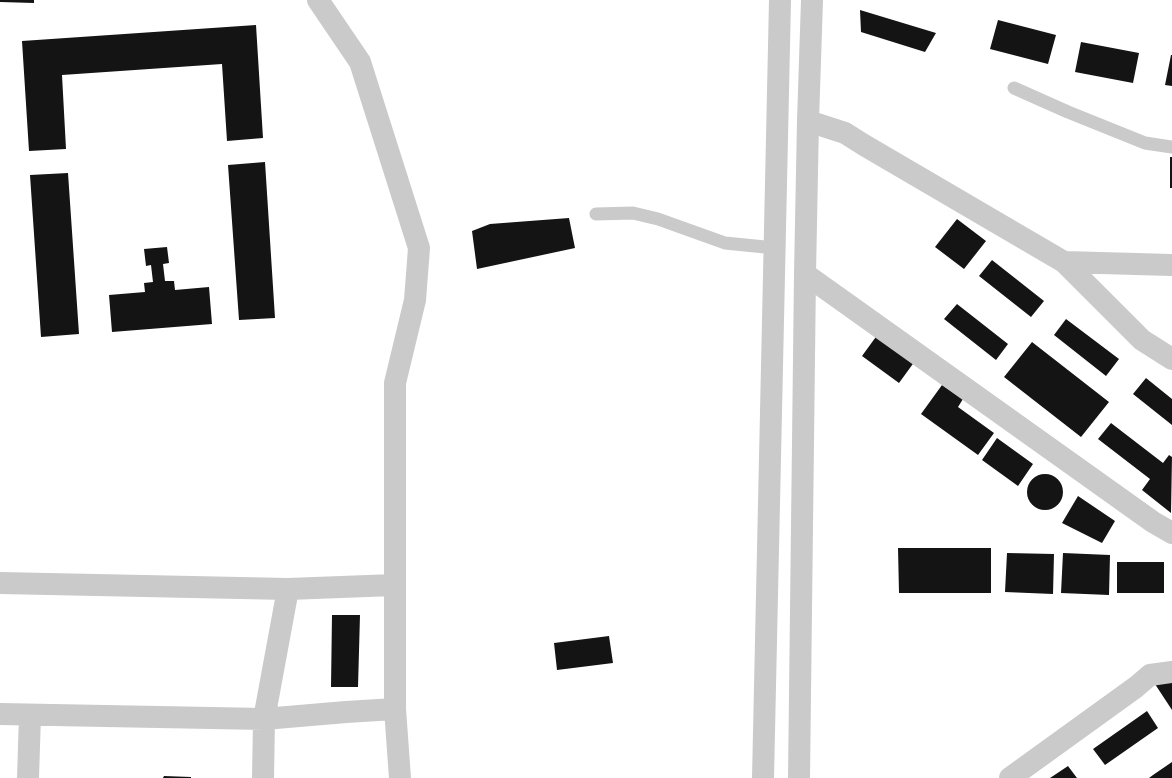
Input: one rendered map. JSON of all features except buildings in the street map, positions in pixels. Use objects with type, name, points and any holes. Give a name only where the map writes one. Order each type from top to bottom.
[{"type":"street","points":[[318,0],[360,62],[419,248],[415,300],[395,384],[395,709],[400,778]]},
{"type":"street","points":[[763,778],[780,0]]},
{"type":"street","points":[[799,778],[805,274],[812,0]]},
{"type":"street","points":[[808,121],[845,133],[1064,262],[1142,340],[1172,359]]},
{"type":"street","points":[[1064,262],[1172,265]]},
{"type":"street","points":[[805,274],[1153,522],[1172,533]]},
{"type":"street","points":[[0,583],[288,589],[394,585]]},
{"type":"street","points":[[263,778],[264,719],[288,589]]},
{"type":"street","points":[[1010,778],[1136,687],[1150,675],[1172,672]]},
{"type":"street","points":[[0,714],[264,719],[395,709]]},
{"type":"street","points":[[28,778],[30,715]]},
{"type":"lane","points":[[1014,88],[1068,112],[1145,143],[1172,146]]},
{"type":"lane","points":[[596,214],[633,213],[658,219],[725,243],[775,248]]}]
